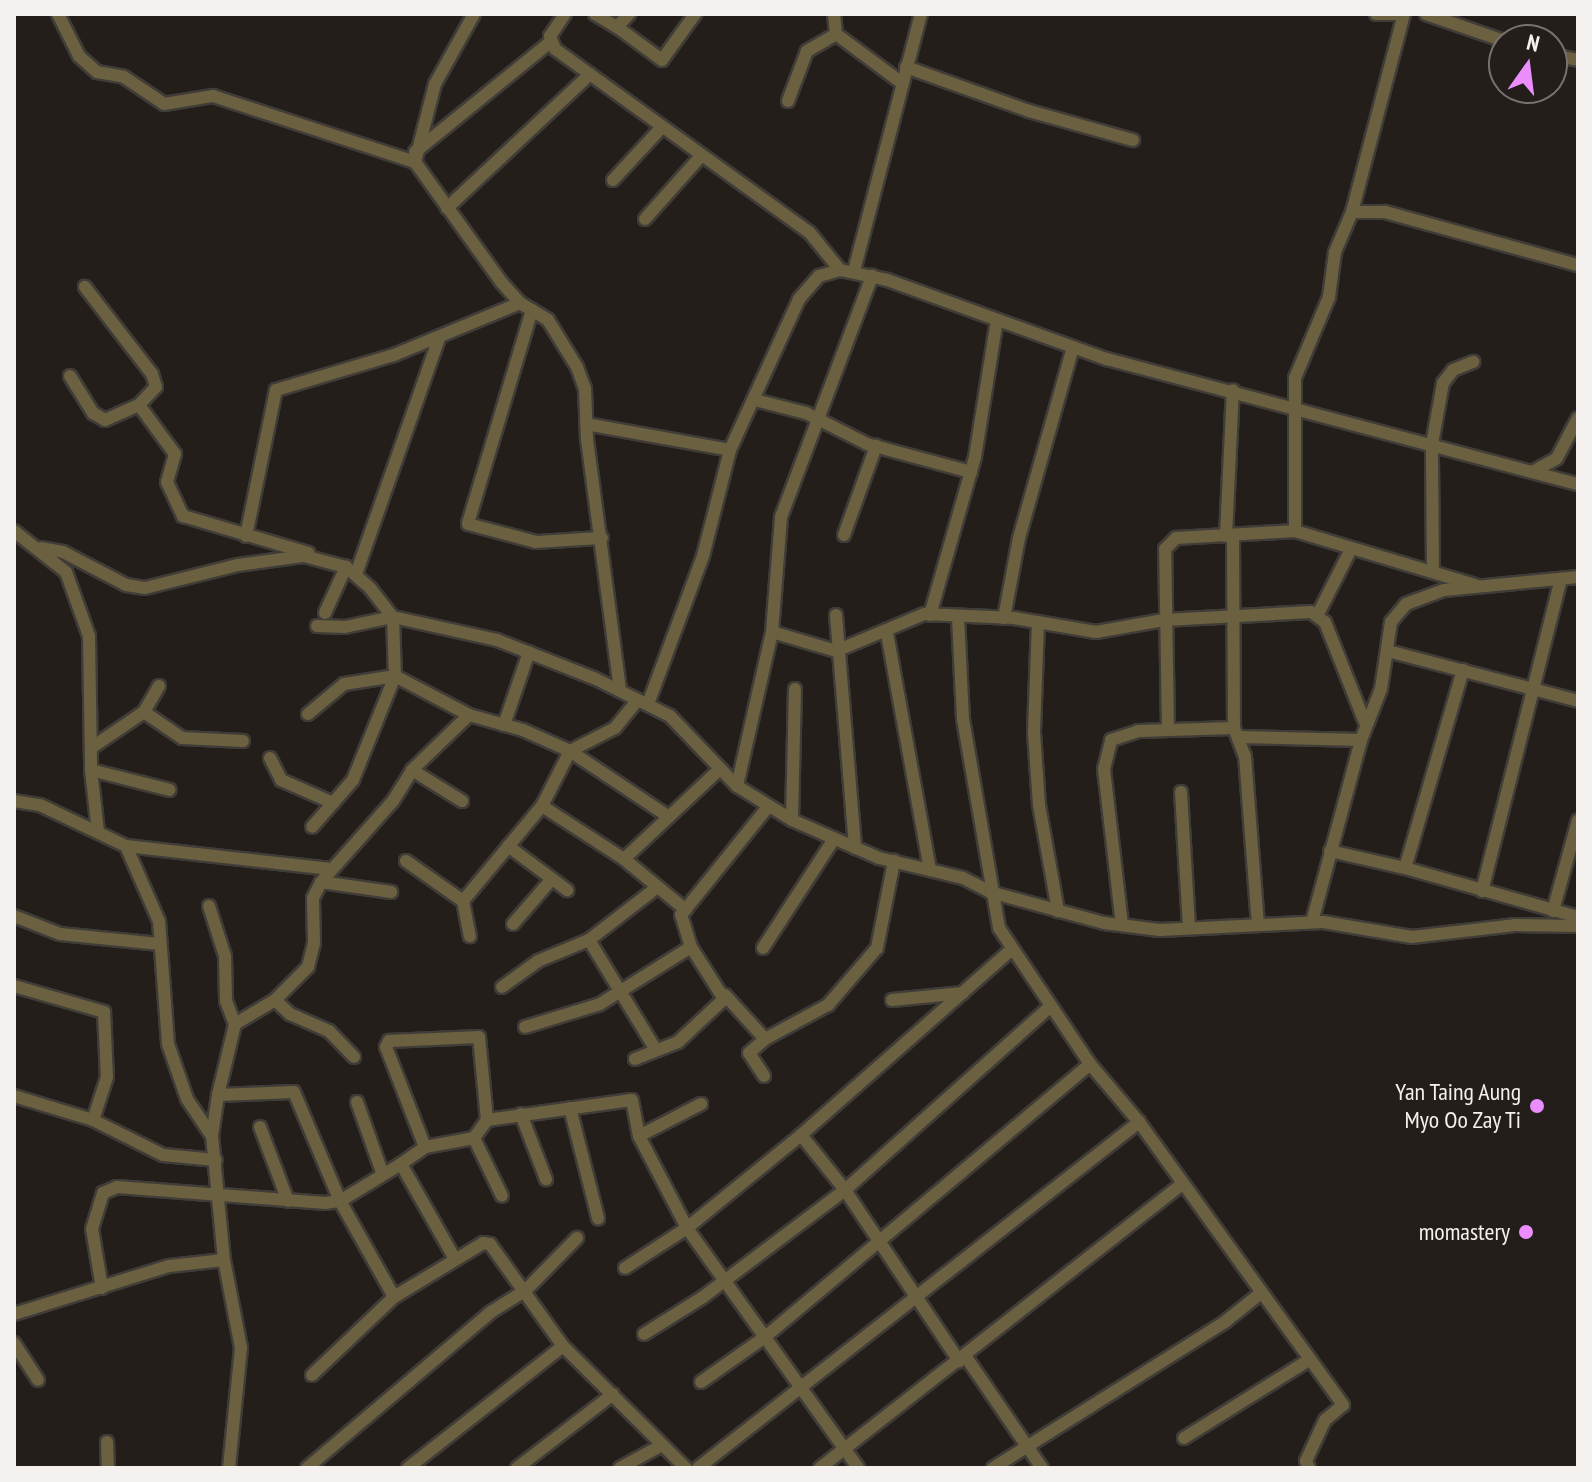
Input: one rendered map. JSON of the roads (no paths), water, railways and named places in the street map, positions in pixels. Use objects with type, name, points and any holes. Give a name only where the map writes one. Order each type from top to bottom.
[{"type":"street","points":[[58,14],[79,56],[97,72],[124,77],[164,104],[213,96],[415,157],[447,208],[520,303],[548,320],[577,367],[585,389],[586,424],[620,691]]},
{"type":"street","points":[[415,157],[435,84],[474,14]]},
{"type":"street","points":[[415,157],[549,43],[565,14]]},
{"type":"street","points":[[595,14],[662,60],[695,14]]},
{"type":"street","points":[[617,27],[629,14]]},
{"type":"street","points":[[834,14],[836,34],[902,83]]},
{"type":"street","points":[[854,271],[921,14]]},
{"type":"street","points":[[1295,531],[1301,358],[1329,297],[1335,252],[1352,212],[1404,14],[1376,14]]},
{"type":"street","points":[[1426,14],[1488,35]]},
{"type":"street","points":[[788,101],[807,51],[836,34]]},
{"type":"street","points":[[549,43],[810,233],[840,270]]},
{"type":"street","points":[[906,67],[1029,111],[1133,140]]},
{"type":"street","points":[[447,208],[590,74]]},
{"type":"street","points":[[613,180],[662,127]]},
{"type":"street","points":[[645,219],[701,156]]},
{"type":"street","points":[[1352,212],[1385,212],[1578,265]]},
{"type":"street","points":[[463,901],[542,806],[570,751],[615,728],[642,703],[703,556],[730,450],[799,299],[819,276],[840,270],[854,271],[1073,347],[1233,390],[1297,411],[1578,484]]},
{"type":"street","points":[[737,786],[772,632],[781,517],[872,276]]},
{"type":"street","points":[[70,376],[101,418],[139,405],[153,394],[152,374],[85,287]]},
{"type":"street","points":[[246,536],[276,390],[439,338],[520,303]]},
{"type":"street","points":[[532,310],[468,524],[536,542],[602,538]]},
{"type":"street","points":[[930,615],[971,472],[997,320]]},
{"type":"street","points":[[325,613],[351,570],[439,338]]},
{"type":"street","points":[[1004,618],[1019,538],[1073,347]]},
{"type":"street","points":[[1433,571],[1432,444],[1443,383],[1453,370],[1473,362]]},
{"type":"street","points":[[1233,390],[1231,616],[1237,733],[1258,924]]},
{"type":"street","points":[[755,400],[818,419],[876,446],[971,472]]},
{"type":"street","points":[[139,405],[175,454],[167,482],[179,512],[351,570],[393,617],[395,676],[353,780],[312,827]]},
{"type":"street","points":[[1534,471],[1557,458],[1578,418]]},
{"type":"street","points":[[586,424],[730,450]]},
{"type":"street","points":[[844,535],[876,446]]},
{"type":"street","points":[[14,531],[41,548],[66,572],[89,636],[91,770],[98,831]]},
{"type":"street","points":[[1168,730],[1164,620],[1168,542],[1295,531],[1479,587]]},
{"type":"street","points":[[41,548],[63,552],[126,585],[145,588],[278,558],[327,560]]},
{"type":"street","points":[[1318,614],[1351,549]]},
{"type":"street","points":[[1312,922],[1361,740],[1381,689],[1391,622],[1406,604],[1444,590],[1578,577]]},
{"type":"street","points":[[1482,891],[1561,579]]},
{"type":"street","points":[[772,632],[836,651],[930,615],[1004,618],[1096,632],[1164,620],[1318,614]]},
{"type":"street","points":[[1318,614],[1366,725]]},
{"type":"street","points":[[836,615],[836,651],[855,848]]},
{"type":"street","points":[[317,626],[345,627],[393,617],[497,640],[529,652],[670,716],[737,786],[767,808],[855,848],[1058,911],[1122,925],[1189,928],[1312,922],[1412,937],[1515,925],[1578,926]]},
{"type":"street","points":[[958,617],[963,719],[990,892],[999,928],[1090,1064],[1139,1122],[1181,1185],[1343,1405],[1325,1420],[1306,1461],[1309,1468]]},
{"type":"street","points":[[1038,622],[1037,776],[1058,911]]},
{"type":"street","points":[[887,633],[930,870]]},
{"type":"street","points":[[1388,651],[1578,701]]},
{"type":"street","points":[[504,725],[529,652]]},
{"type":"street","points":[[1405,868],[1463,670]]},
{"type":"street","points":[[308,714],[344,684],[395,676],[469,715],[570,751],[666,815]]},
{"type":"street","points":[[91,748],[144,712],[159,686]]},
{"type":"street","points":[[792,820],[795,689]]},
{"type":"street","points":[[144,712],[182,738],[243,741]]},
{"type":"street","points":[[235,1024],[275,1000],[308,967],[314,943],[313,898],[321,882],[393,801],[412,770],[469,715]]},
{"type":"street","points":[[1122,925],[1106,757],[1111,740],[1138,731],[1168,730],[1361,740]]},
{"type":"street","points":[[270,758],[281,780],[333,803]]},
{"type":"street","points":[[624,859],[666,815],[720,769]]},
{"type":"street","points":[[91,770],[170,790]]},
{"type":"street","points":[[412,770],[462,801]]},
{"type":"street","points":[[1181,792],[1189,928]]},
{"type":"street","points":[[14,801],[40,805],[126,846],[331,869]]},
{"type":"street","points":[[542,806],[624,859],[686,910]]},
{"type":"street","points":[[765,1039],[725,995],[691,947],[680,923],[686,910],[767,808]]},
{"type":"street","points":[[1553,911],[1578,820]]},
{"type":"street","points":[[763,948],[834,839]]},
{"type":"street","points":[[126,846],[159,921],[168,1044],[187,1099],[212,1136]]},
{"type":"street","points":[[508,846],[567,890]]},
{"type":"street","points":[[1330,851],[1405,868],[1578,917]]},
{"type":"street","points":[[406,861],[463,901],[470,936]]},
{"type":"street","points":[[764,1076],[749,1053],[765,1039],[828,1005],[870,959],[894,861]]},
{"type":"street","points":[[513,924],[551,880]]},
{"type":"street","points":[[321,882],[391,892]]},
{"type":"street","points":[[502,987],[538,961],[589,940],[656,888]]},
{"type":"street","points":[[209,906],[225,956],[226,1001],[235,1024],[212,1136],[221,1195],[224,1260],[241,1348],[229,1468]]},
{"type":"street","points":[[14,916],[60,934],[160,944]]},
{"type":"street","points":[[589,940],[656,1050]]},
{"type":"street","points":[[525,1027],[574,1015],[623,993],[691,947]]},
{"type":"street","points":[[625,1268],[687,1228],[801,1135],[1012,949]]},
{"type":"street","points":[[14,986],[104,1012],[107,1077],[93,1120]]},
{"type":"street","points":[[892,1000],[963,993]]},
{"type":"street","points":[[635,1059],[678,1042],[725,995]]},
{"type":"street","points":[[275,1000],[290,1014],[329,1031],[354,1057]]},
{"type":"street","points":[[644,1334],[726,1280],[845,1190],[1050,1007]]},
{"type":"street","points":[[102,1288],[92,1229],[103,1193],[117,1187],[288,1201],[340,1201],[425,1147],[474,1138],[487,1120],[479,1037],[389,1041],[386,1047],[425,1147]]},
{"type":"street","points":[[701,1382],[765,1337],[1090,1064]]},
{"type":"street","points":[[218,1095],[294,1092],[340,1201],[394,1297]]},
{"type":"street","points":[[14,1096],[93,1120],[163,1155],[216,1160]]},
{"type":"street","points":[[487,1120],[632,1100],[639,1136],[687,1228],[858,1468]]},
{"type":"street","points":[[357,1102],[383,1175]]},
{"type":"street","points":[[639,1136],[701,1104]]},
{"type":"street","points":[[570,1108],[598,1218]]},
{"type":"street","points":[[521,1114],[546,1179]]},
{"type":"street","points":[[698,1468],[804,1389],[1139,1122]]},
{"type":"street","points":[[260,1127],[288,1201]]},
{"type":"street","points":[[801,1135],[845,1190],[963,1359],[1030,1443],[1042,1468]]},
{"type":"street","points":[[474,1138],[502,1196]]},
{"type":"street","points":[[401,1164],[455,1259]]},
{"type":"street","points":[[820,1468],[963,1359],[1181,1185]]},
{"type":"street","points":[[307,1468],[491,1312],[526,1290],[577,1238]]},
{"type":"street","points":[[312,1375],[394,1297],[455,1259],[490,1244],[526,1290],[563,1346],[686,1468]]},
{"type":"street","points":[[14,1314],[169,1266],[224,1260]]},
{"type":"street","points":[[993,1468],[1226,1321],[1261,1293]]},
{"type":"street","points":[[14,1343],[38,1380]]},
{"type":"street","points":[[408,1468],[563,1346]]},
{"type":"street","points":[[1184,1438],[1309,1360]]},
{"type":"street","points":[[517,1468],[613,1394]]},
{"type":"street","points":[[107,1442],[108,1468]]},
{"type":"street","points":[[620,1468],[662,1445]]},
{"type":"place","name":"Yan Taing Aung Myo Oo Zay Ti","points":[[1537,1106]]},
{"type":"place","name":"momastery","points":[[1526,1232]]}]
